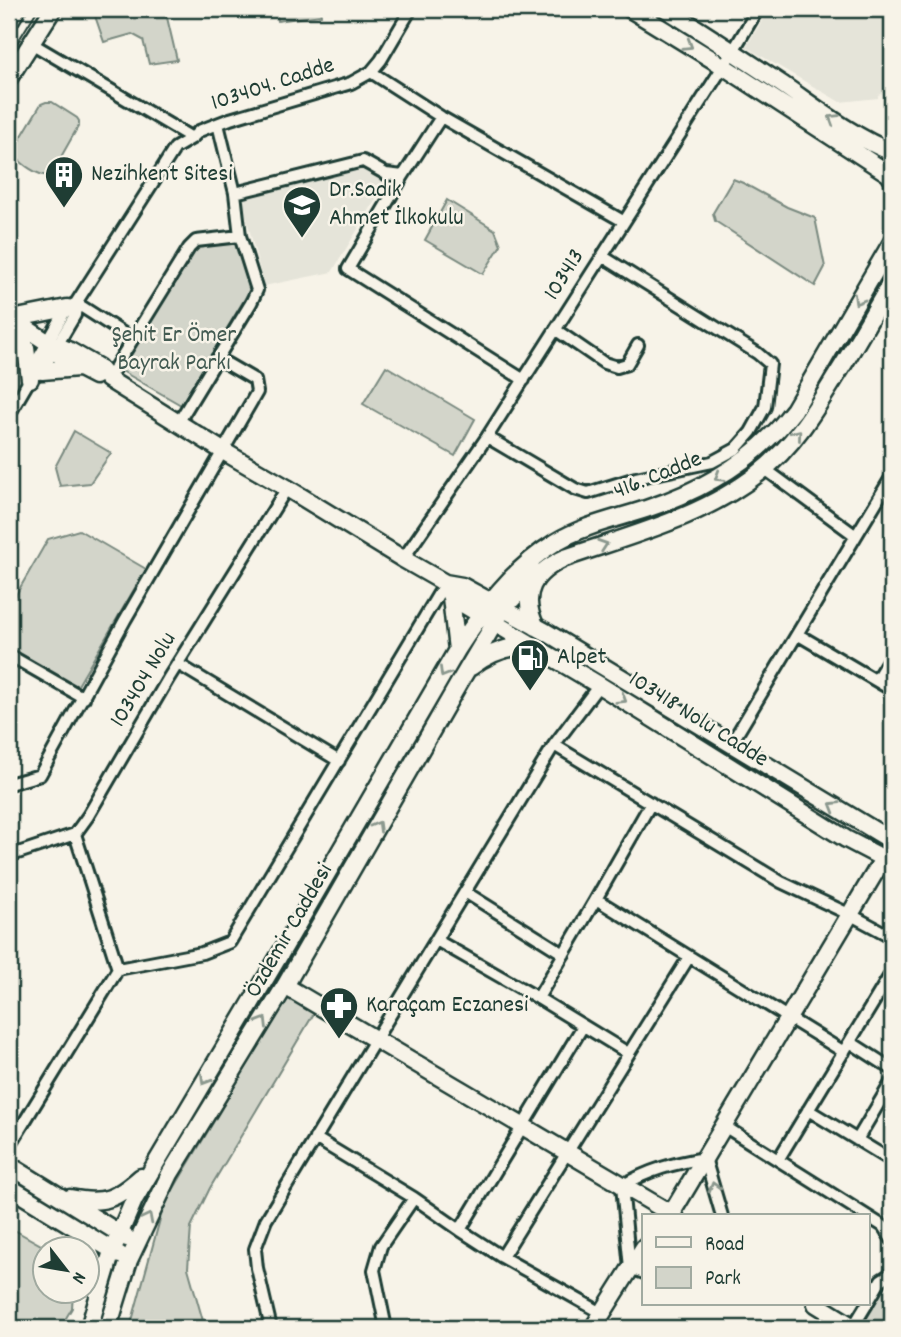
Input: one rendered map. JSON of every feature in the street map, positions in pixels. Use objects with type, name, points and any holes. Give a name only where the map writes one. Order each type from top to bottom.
[{"type":"main road","points":[[9,22],[18,9]]},
{"type":"main road","points":[[9,78],[53,9]]},
{"type":"main road","points":[[630,9],[723,66],[889,174],[892,179]]},
{"type":"main road","points":[[666,9],[819,110],[868,141],[892,152]]},
{"type":"main road","name":"416. Cadde","points":[[479,614],[497,605],[507,582],[526,562],[557,541],[700,488],[737,465],[774,434],[793,410],[892,242]]},
{"type":"main road","name":"Özdemir Caddesi","points":[[108,1328],[128,1259],[170,1174],[285,986],[494,623],[497,605],[552,564],[677,520],[741,487],[765,469],[811,416],[892,281]]},
{"type":"main road","points":[[10,318],[71,306]]},
{"type":"main road","points":[[10,318],[53,346],[70,351],[98,367],[108,379],[403,559],[448,590],[457,650]]},
{"type":"main road","points":[[10,318],[26,348],[36,375],[78,368]]},
{"type":"main road","points":[[53,346],[64,360],[94,376],[108,379]]},
{"type":"main road","points":[[536,627],[530,612],[529,597],[541,572]]},
{"type":"main road","points":[[470,590],[507,582]]},
{"type":"main road","points":[[448,590],[462,586],[470,590],[890,835]]},
{"type":"main road","name":"103418 Nolu Cadde","points":[[448,590],[479,614],[599,685],[846,839],[888,861]]},
{"type":"main road","name":"Özdemir Caddesi","points":[[102,1285],[119,1234],[151,1169],[479,614]]},
{"type":"main road","points":[[459,683],[472,667],[489,655],[516,646],[534,646]]},
{"type":"main road","points":[[673,1214],[849,914],[888,861]]},
{"type":"main road","points":[[285,986],[669,1214]]},
{"type":"main road","points":[[9,1165],[135,1243]]},
{"type":"main road","points":[[60,1197],[90,1202],[106,1201],[126,1191],[151,1169]]},
{"type":"main road","points":[[9,1187],[128,1259]]},
{"type":"main road","points":[[54,1213],[79,1236]]},
{"type":"main road","points":[[593,1328],[637,1270]]},
{"type":"main road","name":"Özdemir Caddesi","points":[[89,1328],[96,1306]]},
{"type":"main road","points":[[819,1306],[854,1327]]},
{"type":"street","name":"103404. Cadde","points":[[36,375],[35,364],[53,346],[71,306],[175,148],[199,131],[230,119],[351,83],[371,72],[411,9]]},
{"type":"street","name":"103413","points":[[403,559],[524,380],[758,9]]},
{"type":"street","points":[[32,43],[192,138]]},
{"type":"street","points":[[371,72],[441,117],[623,221]]},
{"type":"street","points":[[441,117],[348,269],[524,380]]},
{"type":"street","points":[[178,423],[257,290],[240,236],[235,192],[218,124]]},
{"type":"street","points":[[235,192],[363,161],[386,174],[403,176]]},
{"type":"street","points":[[108,379],[189,248],[197,241],[240,236]]},
{"type":"street","points":[[487,437],[575,489],[588,493],[636,478],[712,462],[736,449],[751,432],[765,407],[770,364],[757,353],[602,256]]},
{"type":"street","points":[[71,306],[132,339]]},
{"type":"street","points":[[556,330],[604,363],[617,367],[626,364],[638,345]]},
{"type":"street","points":[[9,784],[40,775],[125,620],[257,392],[255,380],[217,358]]},
{"type":"street","points":[[9,415],[36,375]]},
{"type":"street","points":[[765,469],[856,536]]},
{"type":"street","points":[[732,744],[892,476]]},
{"type":"street","name":"103404 Nolu","points":[[75,834],[288,488]]},
{"type":"street","points":[[9,1147],[118,969],[202,953],[230,942],[339,761],[448,590]]},
{"type":"street","points":[[797,634],[892,690]]},
{"type":"street","points":[[876,680],[892,654]]},
{"type":"street","points":[[9,655],[84,698]]},
{"type":"street","points":[[178,664],[339,761]]},
{"type":"street","points":[[271,1328],[255,1249],[266,1220],[554,745],[599,685]]},
{"type":"street","points":[[554,745],[780,882],[892,937]]},
{"type":"street","points":[[538,998],[651,803]]},
{"type":"street","points":[[9,856],[75,834],[118,969]]},
{"type":"street","points":[[465,892],[564,954]]},
{"type":"street","points":[[596,899],[788,1018],[892,1069]]},
{"type":"street","points":[[436,940],[628,1053]]},
{"type":"street","points":[[502,1257],[689,957]]},
{"type":"street","points":[[778,1160],[892,972]]},
{"type":"street","points":[[460,1230],[583,1026]]},
{"type":"street","points":[[857,1140],[892,1081]]},
{"type":"street","points":[[808,1110],[892,1161]]},
{"type":"street","points":[[724,1126],[864,1214]]},
{"type":"street","points":[[315,1138],[414,1198],[502,1257],[602,1313]]},
{"type":"street","points":[[637,1270],[622,1186],[659,1168],[705,1158],[721,1214]]},
{"type":"street","points":[[386,1328],[374,1270],[381,1246],[414,1198]]},
{"type":"street","points":[[870,1218],[883,1226],[892,1240]]},
{"type":"street","points":[[870,1298],[881,1280],[892,1273]]},
{"type":"street","points":[[854,1327],[865,1306]]},
{"type":"shaded area","points":[[769,9],[892,9],[892,90],[878,95],[878,98],[840,102],[746,47]]},
{"type":"shaded area","name":"Dr.Sadık Ahmet İlkokulu","points":[[368,168],[387,181],[332,272],[264,286],[243,205],[245,196]]},
{"type":"green space","points":[[96,9],[165,9],[177,60],[149,64],[143,40],[132,34],[104,42],[95,16]]},
{"type":"green space","points":[[276,9],[320,9],[321,15],[278,21]]},
{"type":"green space","points":[[52,102],[79,121],[49,176],[34,171],[13,155],[41,104]]},
{"type":"green space","points":[[733,179],[815,218],[825,267],[815,286],[715,221],[713,213]]},
{"type":"green space","points":[[447,200],[495,230],[501,245],[483,274],[425,240]]},
{"type":"green space","name":"Şehit Er Ömer Bayrak Parkı","points":[[238,242],[242,249],[250,290],[181,405],[120,370],[196,247]]},
{"type":"green space","points":[[386,366],[475,419],[455,456],[363,404]]},
{"type":"green space","points":[[74,431],[111,453],[90,483],[60,486],[55,467]]},
{"type":"green space","points":[[79,530],[146,569],[77,687],[9,647],[9,607],[48,539]]},
{"type":"green space","points":[[292,990],[319,1005],[210,1188],[191,1227],[188,1268],[205,1328],[130,1328],[164,1205]]},
{"type":"green space","points":[[9,1227],[32,1240],[32,1306],[72,1306],[60,1328],[9,1328]]},
{"type":"green space","points":[[892,1273],[892,1328],[855,1328],[866,1306],[870,1306],[870,1300]]},
{"type":"tram line","points":[[9,56],[38,9]]},
{"type":"place","name":"Nezihkent Sitesi","points":[[64,209]]},
{"type":"place","name":"Dr.Sadık Ahmet İlkokulu","points":[[302,239]]},
{"type":"place","name":"Alpet","points":[[530,692]]},
{"type":"place","name":"Karaçam Eczanesi","points":[[339,1040]]}]
